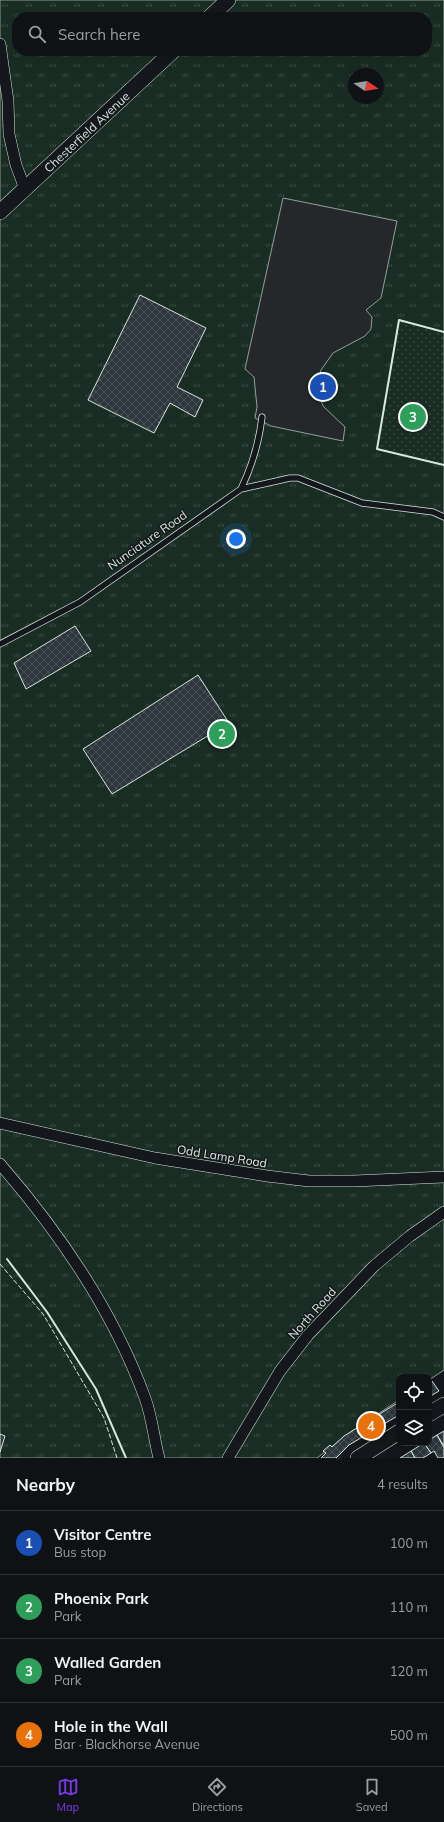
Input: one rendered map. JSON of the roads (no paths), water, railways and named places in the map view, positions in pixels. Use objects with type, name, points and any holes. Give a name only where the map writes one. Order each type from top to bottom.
[{"type":"street","points":[[215,12],[228,0]]},
{"type":"street","points":[[0,44],[8,101],[9,134],[16,165],[25,189]]},
{"type":"street","name":"Chesterfield Avenue","points":[[0,212],[168,56]]},
{"type":"street","name":"Odd Lamp Road","points":[[0,1123],[155,1158],[267,1176],[309,1181],[354,1181],[444,1177]]},
{"type":"street","points":[[0,1164],[39,1211],[61,1242],[108,1317],[124,1349],[146,1400],[159,1458]]},
{"type":"street","name":"North Road","points":[[228,1458],[280,1371],[308,1335],[374,1266],[410,1236],[444,1212]]},
{"type":"street","points":[[432,1412],[444,1405]]},
{"type":"street","points":[[358,1458],[396,1434]]},
{"type":"lane","name":"Nunciature Road","points":[[0,644],[80,602],[240,489],[249,470],[256,448],[262,417]]},
{"type":"lane","points":[[240,489],[290,478],[298,478],[320,485],[362,503],[433,512],[444,517]]},
{"type":"place","name":"Visitor Centre","points":[[323,387]]},
{"type":"place","name":"Walled Garden","points":[[413,417]]},
{"type":"place","name":"Phoenix Park","points":[[222,734]]},
{"type":"place","name":"Hole in the Wall","points":[[371,1426]]}]
